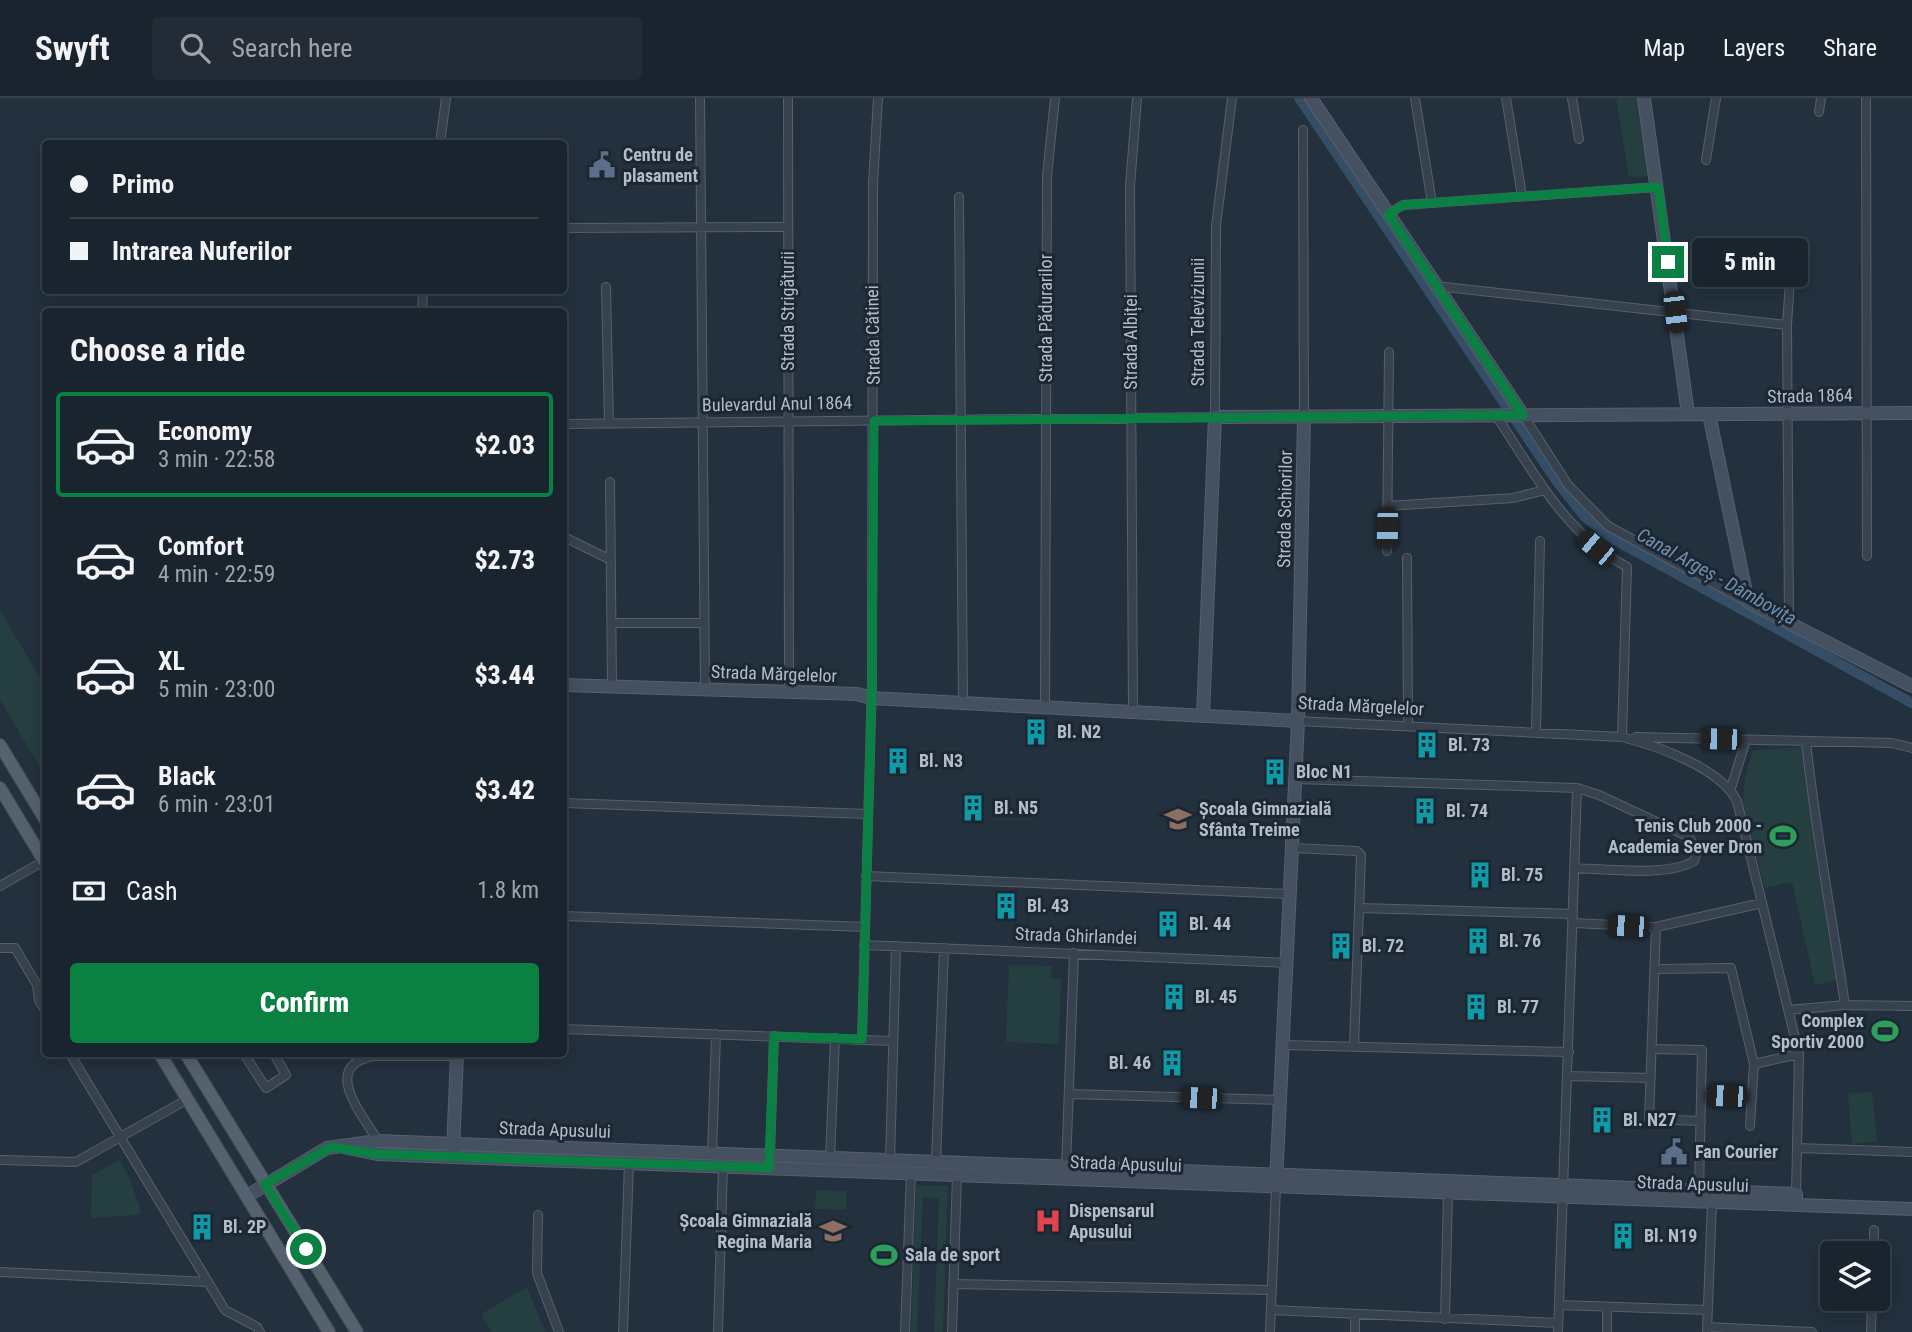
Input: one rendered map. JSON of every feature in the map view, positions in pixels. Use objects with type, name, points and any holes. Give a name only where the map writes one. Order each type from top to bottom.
[{"type":"main road","points":[[0,744],[42,814]]},
{"type":"main road","points":[[0,788],[42,857]]},
{"type":"main road","points":[[162,1057],[329,1332]]},
{"type":"main road","points":[[188,1057],[357,1332]]},
{"type":"street","points":[[441,140],[446,98]]},
{"type":"street","points":[[700,98],[705,688]]},
{"type":"street","name":"Strada Strigăturii","points":[[788,98],[789,692]]},
{"type":"street","name":"Strada Cătinei","points":[[862,1039],[871,698],[873,209],[878,98]]},
{"type":"street","name":"Strada Pădurarilor","points":[[1045,707],[1047,176],[1055,98]]},
{"type":"street","name":"Strada Albiței","points":[[1133,711],[1130,186],[1137,98]]},
{"type":"street","name":"Strada Televiziunii","points":[[1203,716],[1214,417],[1216,226],[1232,98]]},
{"type":"street","points":[[1311,98],[1568,485],[1608,526],[1912,686]]},
{"type":"street","points":[[1415,98],[1432,203]]},
{"type":"street","points":[[1572,98],[1579,139]]},
{"type":"street","points":[[1644,98],[1688,414]]},
{"type":"street","points":[[1706,160],[1716,98]]},
{"type":"street","points":[[1819,113],[1821,98]]},
{"type":"street","points":[[1866,98],[1867,556]]},
{"type":"street","points":[[1506,99],[1522,196]]},
{"type":"street","name":"Strada Schiorilor","points":[[1298,720],[1304,416],[1303,130]]},
{"type":"street","points":[[1388,214],[1403,205],[1658,187]]},
{"type":"street","points":[[959,197],[963,703]]},
{"type":"street","points":[[567,228],[787,227]]},
{"type":"street","points":[[1789,623],[1787,325],[1792,252]]},
{"type":"street","points":[[1436,286],[1787,325]]},
{"type":"street","points":[[606,287],[608,423]]},
{"type":"street","points":[[1387,551],[1389,352]]},
{"type":"street","name":"Strada 1864","points":[[1495,414],[1912,413]]},
{"type":"street","points":[[1495,414],[1545,490],[1579,534],[1627,567],[1622,737],[1892,743],[1912,748]]},
{"type":"street","name":"Bulevardul Anul 1864","points":[[567,424],[1495,414]]},
{"type":"street","points":[[1709,415],[1748,602]]},
{"type":"street","points":[[610,482],[612,686]]},
{"type":"street","points":[[1387,506],[1513,498],[1545,490]]},
{"type":"street","points":[[567,538],[611,560]]},
{"type":"street","points":[[1536,731],[1540,541]]},
{"type":"street","points":[[1407,558],[1408,726]]},
{"type":"street","points":[[612,622],[704,623]]},
{"type":"street","name":"Strada Mărgelelor","points":[[567,685],[857,694],[871,698],[1622,737],[1666,751],[1731,788]]},
{"type":"street","points":[[1270,1332],[1298,720]]},
{"type":"street","points":[[1746,740],[1731,788],[1737,801],[1799,1054],[1796,1199]]},
{"type":"street","points":[[1806,741],[1813,807],[1845,1004]]},
{"type":"street","points":[[1295,779],[1577,788],[1599,795],[1689,837],[1698,850],[1694,861],[1683,866],[1652,869],[1575,868]]},
{"type":"street","points":[[1271,1310],[1558,1328],[1577,788]]},
{"type":"street","points":[[567,803],[868,814]]},
{"type":"street","points":[[1293,848],[1359,852],[1362,857],[1354,1046]]},
{"type":"street","points":[[0,886],[42,864]]},
{"type":"street","points":[[866,876],[1290,894]]},
{"type":"street","points":[[1360,908],[1573,919],[1656,927],[1762,904]]},
{"type":"street","points":[[567,916],[865,927]]},
{"type":"street","points":[[1656,927],[1649,1119],[1701,1121]]},
{"type":"street","name":"Strada Ghirlandei","points":[[864,945],[1287,962]]},
{"type":"street","points":[[890,1161],[896,946]]},
{"type":"street","points":[[0,948],[15,948],[37,985],[42,1005]]},
{"type":"street","points":[[936,1168],[944,948]]},
{"type":"street","points":[[1065,1173],[1074,953]]},
{"type":"street","points":[[1655,969],[1731,968],[1754,1064],[1750,1126]]},
{"type":"street","points":[[1788,1010],[1845,1004],[1912,1006]]},
{"type":"street","points":[[567,1029],[893,1041]]},
{"type":"street","points":[[716,1034],[718,1332]]},
{"type":"street","points":[[770,1162],[774,1036]]},
{"type":"street","points":[[830,1158],[835,1038]]},
{"type":"street","points":[[1283,1045],[1569,1052]]},
{"type":"street","points":[[1652,1049],[1702,1050],[1699,1191],[1712,1202],[1707,1329],[1812,1332]]},
{"type":"street","points":[[1754,1064],[1799,1054]]},
{"type":"street","points":[[72,1057],[225,1310],[257,1327],[260,1332]]},
{"type":"street","points":[[246,1057],[265,1088],[286,1075],[276,1057]]},
{"type":"street","points":[[368,1057],[350,1066],[347,1088],[377,1147]]},
{"type":"street","points":[[453,1150],[457,1057]]},
{"type":"street","points":[[1568,1076],[1651,1078]]},
{"type":"street","points":[[1069,1094],[1280,1100]]},
{"type":"street","points":[[1701,1095],[1752,1097]]},
{"type":"street","points":[[0,1160],[76,1163],[188,1099]]},
{"type":"street","name":"Strada Apusului","points":[[247,1196],[322,1150],[340,1146],[715,1162]]},
{"type":"street","points":[[1798,1148],[1912,1152]]},
{"type":"street","name":"Strada Apusului","points":[[453,1150],[629,1163],[770,1162],[830,1158],[890,1161],[936,1168],[1564,1192],[1712,1202],[1796,1199]]},
{"type":"street","name":"Strada Apusului","points":[[770,1162],[911,1173],[936,1168]]},
{"type":"street","points":[[623,1332],[629,1163]]},
{"type":"street","points":[[952,1332],[957,1169]]},
{"type":"street","points":[[905,1332],[911,1173]]},
{"type":"street","name":"Strada Apusului","points":[[1276,1181],[1448,1193],[1699,1191],[1912,1209]]},
{"type":"street","points":[[1445,1319],[1448,1193]]},
{"type":"street","points":[[538,1215],[537,1273],[559,1332]]},
{"type":"street","points":[[1874,1230],[1874,1241]]},
{"type":"street","points":[[0,1272],[208,1282]]},
{"type":"street","points":[[954,1284],[1272,1290]]},
{"type":"street","points":[[1559,1304],[1708,1310]]},
{"type":"street","points":[[1607,1307],[1607,1332]]},
{"type":"street","points":[[1871,1332],[1872,1311]]},
{"type":"street","points":[[1355,1314],[1355,1332]]},
{"type":"green space","points":[[1616,98],[1641,98],[1654,176],[1629,177]]},
{"type":"green space","points":[[0,610],[42,681],[42,771],[0,700]]},
{"type":"green space","name":"Tenis Club 2000 - Academia Sever Dron","points":[[1804,747],[1818,869],[1826,869],[1847,978],[1815,985],[1792,882],[1765,888],[1743,803],[1745,777],[1753,750]]},
{"type":"green space","points":[[1009,965],[1052,966],[1051,979],[1061,979],[1059,1044],[1006,1042]]},
{"type":"green space","points":[[1872,1092],[1877,1142],[1852,1144],[1848,1094]]},
{"type":"green space","points":[[119,1160],[129,1176],[141,1211],[139,1215],[91,1218],[92,1175]]},
{"type":"green space","points":[[916,1185],[948,1186],[943,1332],[934,1332],[939,1198],[923,1197],[917,1332],[911,1332]]},
{"type":"green space","points":[[816,1190],[846,1191],[846,1210],[815,1209]]},
{"type":"green space","points":[[527,1287],[545,1332],[491,1332],[481,1314]]},
{"type":"waterway","name":"Canal Argeș - Dâmbovița","points":[[1299,98],[1557,482],[1584,516],[1611,538],[1912,703]]},
{"type":"place","name":"Centru de plasament","points":[[602,165]]},
{"type":"place","name":"Bl. N2","points":[[1036,732]]},
{"type":"place","name":"Bl. 73","points":[[1427,745]]},
{"type":"place","name":"Bl. N3","points":[[898,761]]},
{"type":"place","name":"Bloc N1","points":[[1275,772]]},
{"type":"place","name":"Bl. N5","points":[[973,808]]},
{"type":"place","name":"Bl. 74","points":[[1425,811]]},
{"type":"place","name":"Școala Gimnazială Sfânta Treime","points":[[1178,819]]},
{"type":"place","name":"Tenis Club 2000 - Academia Sever Dron","points":[[1783,836]]},
{"type":"place","name":"Bl. 75","points":[[1480,875]]},
{"type":"place","name":"Bl. 43","points":[[1006,906]]},
{"type":"place","name":"Bl. 44","points":[[1168,924]]},
{"type":"place","name":"Bl. 76","points":[[1478,941]]},
{"type":"place","name":"Bl. 72","points":[[1341,946]]},
{"type":"place","name":"Bl. 45","points":[[1174,997]]},
{"type":"place","name":"Bl. 77","points":[[1476,1007]]},
{"type":"place","name":"Complex Sportiv 2000","points":[[1885,1031]]},
{"type":"place","name":"Bl. 46","points":[[1172,1063]]},
{"type":"place","name":"Bl. N27","points":[[1602,1120]]},
{"type":"place","name":"Fan Courier","points":[[1674,1152]]},
{"type":"place","name":"Dispensarul Apusului","points":[[1048,1221]]},
{"type":"place","name":"Bl. 2P","points":[[202,1227]]},
{"type":"place","name":"Școala Gimnazială Regina Maria","points":[[833,1231]]},
{"type":"place","name":"Bl. N19","points":[[1623,1236]]},
{"type":"place","name":"Sala de sport","points":[[884,1255]]},
{"type":"route","points":[[306,1249],[265,1184],[322,1150],[336,1146],[377,1154],[769,1168],[774,1036],[862,1039],[872,681],[874,421],[1523,415],[1388,214],[1403,205],[1658,187],[1668,262]]}]
